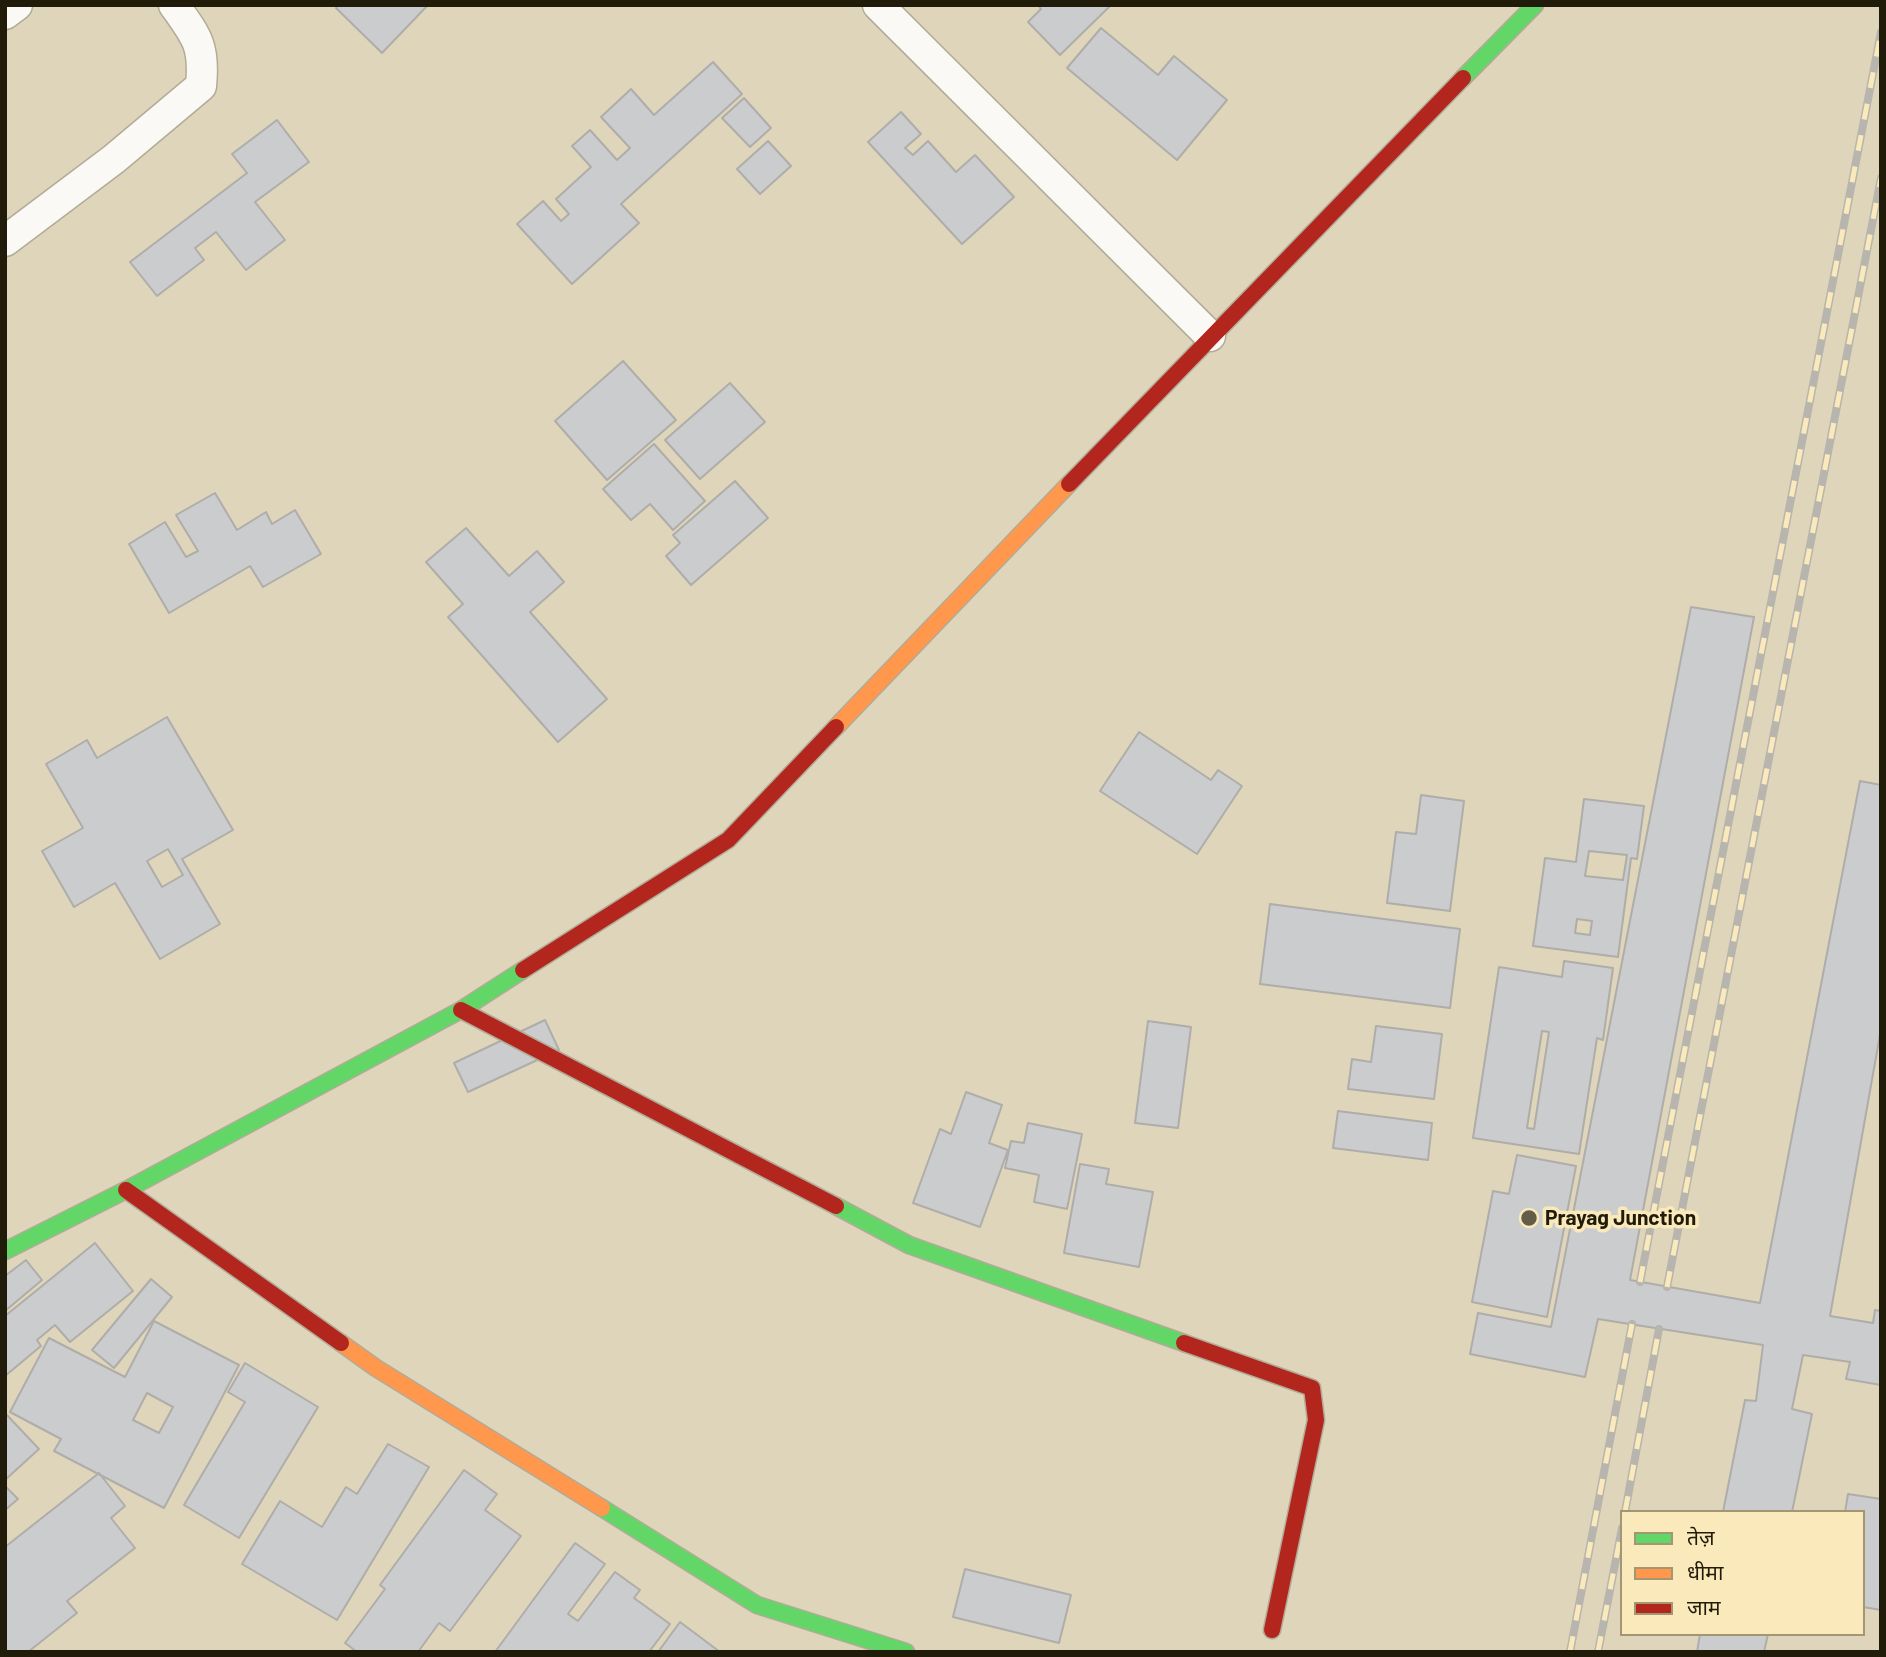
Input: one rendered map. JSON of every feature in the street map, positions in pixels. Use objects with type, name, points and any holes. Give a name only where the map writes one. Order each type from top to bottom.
[{"type":"street","points":[[5,14],[17,5]]},
{"type":"street","points":[[5,241],[114,159],[201,86],[203,62],[197,36],[174,5]]},
{"type":"street","points":[[878,5],[1210,336]]},
{"type":"street","points":[[5,1251],[126,1190],[461,1010],[728,840],[1210,336],[1535,5]]},
{"type":"street","points":[[461,1010],[909,1245],[1312,1388],[1315,1420],[1272,1630]]},
{"type":"street","points":[[126,1190],[376,1368],[757,1605],[835,1642],[906,1652]]},
{"type":"building","points":[[338,5],[428,5],[382,53],[336,8]]},
{"type":"building","points":[[1038,5],[1110,6],[1060,55],[1028,22],[1041,9]]},
{"type":"building","points":[[1101,28],[1158,75],[1174,56],[1227,100],[1177,160],[1067,68]]},
{"type":"building","points":[[713,62],[742,94],[621,204],[639,223],[572,284],[517,224],[543,201],[561,221],[569,214],[556,199],[591,167],[572,146],[590,130],[617,160],[630,148],[601,117],[631,89],[654,115]]},
{"type":"building","points":[[744,98],[771,128],[750,147],[722,118]]},
{"type":"building","points":[[901,112],[921,134],[905,148],[913,155],[928,141],[956,172],[975,155],[1014,197],[962,244],[868,142]]},
{"type":"building","points":[[277,120],[309,162],[255,202],[285,240],[246,270],[216,232],[195,248],[204,260],[157,296],[130,262],[247,173],[232,154]]},
{"type":"building","points":[[768,141],[791,166],[760,194],[737,169]]},
{"type":"building","points":[[623,361],[676,420],[607,480],[555,421]]},
{"type":"building","points":[[730,383],[765,422],[700,479],[665,440]]},
{"type":"building","points":[[654,444],[705,501],[673,530],[650,504],[631,520],[603,489]]},
{"type":"building","points":[[735,481],[768,518],[691,585],[666,556],[680,543],[673,535]]},
{"type":"building","points":[[215,493],[237,530],[266,512],[272,524],[295,510],[321,554],[263,587],[250,566],[169,613],[129,544],[165,522],[186,557],[198,551],[176,515]]},
{"type":"building","points":[[466,528],[509,576],[537,551],[564,582],[530,612],[607,699],[558,742],[448,617],[463,604],[426,562]]},
{"type":"building","points":[[1691,607],[1754,617],[1630,1280],[1760,1303],[1860,781],[1881,785],[1881,1029],[1830,1316],[1873,1323],[1875,1310],[1881,1311],[1881,1385],[1846,1379],[1850,1362],[1803,1355],[1792,1409],[1812,1414],[1792,1510],[1723,1510],[1745,1400],[1756,1401],[1763,1345],[1598,1319],[1585,1377],[1470,1354],[1478,1313],[1551,1327]]},
{"type":"building","points":[[167,717],[233,830],[182,859],[220,924],[160,959],[115,883],[74,907],[42,851],[83,828],[46,764],[87,740],[97,758]],"holes":[[[168,849],[183,875],[162,887],[147,861]]]},
{"type":"building","points":[[1139,732],[1211,780],[1218,770],[1242,786],[1197,854],[1100,791]]},
{"type":"building","points":[[1421,795],[1464,801],[1450,911],[1387,903],[1396,832],[1416,834]]},
{"type":"building","points":[[1584,799],[1644,806],[1637,859],[1631,858],[1618,957],[1533,946],[1545,858],[1576,862]],"holes":[[[1589,851],[1627,855],[1623,880],[1585,876]],[[1577,919],[1592,921],[1590,935],[1575,933]]]},
{"type":"building","points":[[1270,904],[1460,929],[1450,1008],[1260,984]]},
{"type":"building","points":[[1564,961],[1613,968],[1603,1040],[1597,1038],[1579,1154],[1473,1138],[1499,967],[1562,977]],"holes":[[[1542,1031],[1549,1032],[1534,1129],[1527,1128]]]},
{"type":"building","points":[[545,1020],[559,1050],[468,1092],[454,1063]]},
{"type":"building","points":[[1148,1021],[1191,1027],[1178,1128],[1135,1123]]},
{"type":"building","points":[[1376,1026],[1442,1034],[1434,1099],[1348,1089],[1352,1059],[1371,1062]]},
{"type":"building","points":[[966,1092],[1002,1105],[989,1143],[1008,1150],[980,1227],[913,1203],[940,1129],[951,1134]]},
{"type":"building","points":[[1338,1111],[1432,1123],[1428,1160],[1333,1148]]},
{"type":"building","points":[[1028,1123],[1082,1134],[1067,1209],[1034,1202],[1039,1175],[1005,1168],[1011,1141],[1024,1143]]},
{"type":"building","points":[[1517,1155],[1576,1166],[1547,1317],[1472,1302],[1493,1191],[1509,1194]]},
{"type":"building","points":[[1080,1164],[1109,1169],[1106,1184],[1153,1192],[1139,1267],[1064,1253]]},
{"type":"building","points":[[95,1243],[133,1291],[70,1342],[55,1325],[37,1340],[41,1346],[5,1376],[5,1316]]},
{"type":"building","points":[[26,1260],[42,1280],[5,1311],[5,1276]]},
{"type":"building","points":[[151,1279],[172,1297],[114,1368],[92,1350]]},
{"type":"building","points":[[154,1321],[239,1365],[164,1508],[54,1451],[61,1439],[10,1412],[49,1338],[125,1377]],"holes":[[[147,1393],[173,1407],[159,1433],[133,1420]]]},
{"type":"building","points":[[245,1363],[318,1407],[239,1538],[184,1505],[245,1402],[228,1392]]},
{"type":"building","points":[[5,1413],[39,1449],[5,1480]]},
{"type":"building","points":[[388,1444],[429,1467],[337,1620],[242,1564],[280,1501],[322,1527],[346,1487],[357,1494]]},
{"type":"building","points":[[464,1470],[497,1494],[485,1510],[521,1536],[450,1631],[439,1623],[418,1652],[357,1652],[345,1643],[385,1589],[380,1585]]},
{"type":"building","points":[[99,1473],[125,1506],[111,1518],[135,1548],[67,1601],[77,1613],[28,1652],[5,1652],[5,1547]]},
{"type":"building","points":[[5,1486],[18,1499],[5,1510]]},
{"type":"building","points":[[1848,1494],[1881,1499],[1881,1610],[1865,1607],[1865,1510],[1845,1510]]},
{"type":"building","points":[[575,1543],[605,1564],[568,1614],[578,1621],[615,1572],[640,1590],[634,1598],[670,1624],[649,1652],[495,1652]]},
{"type":"building","points":[[965,1569],[1071,1595],[1059,1643],[953,1617]]},
{"type":"building","points":[[680,1622],[720,1652],[658,1652]]},
{"type":"building","points":[[1700,1636],[1768,1636],[1764,1652],[1697,1652]]},
{"type":"railway","points":[[1640,1282],[1881,32]]},
{"type":"railway","points":[[1667,1287],[1881,178]]},
{"type":"railway","points":[[1570,1652],[1632,1324]]},
{"type":"railway","points":[[1625,1510],[1659,1329]]},
{"type":"railway","points":[[1598,1652],[1620,1538]]},
{"type":"traffic: fast","points":[[1463,78],[1535,5]]},
{"type":"traffic: fast","points":[[5,1251],[126,1190],[461,1010],[523,970]]},
{"type":"traffic: fast","points":[[836,1206],[909,1245],[1184,1343]]},
{"type":"traffic: fast","points":[[602,1508],[757,1605],[906,1652]]},
{"type":"traffic: slow","points":[[836,727],[1069,484]]},
{"type":"traffic: slow","points":[[341,1343],[376,1368],[602,1508]]},
{"type":"traffic: jam","points":[[1069,484],[1463,78]]},
{"type":"traffic: jam","points":[[523,970],[728,840],[836,727]]},
{"type":"traffic: jam","points":[[461,1010],[836,1206]]},
{"type":"traffic: jam","points":[[126,1190],[341,1343]]},
{"type":"traffic: jam","points":[[1184,1343],[1312,1388],[1316,1420],[1272,1630]]},
{"type":"place","name":"Prayag Junction","points":[[1529,1218]]}]
